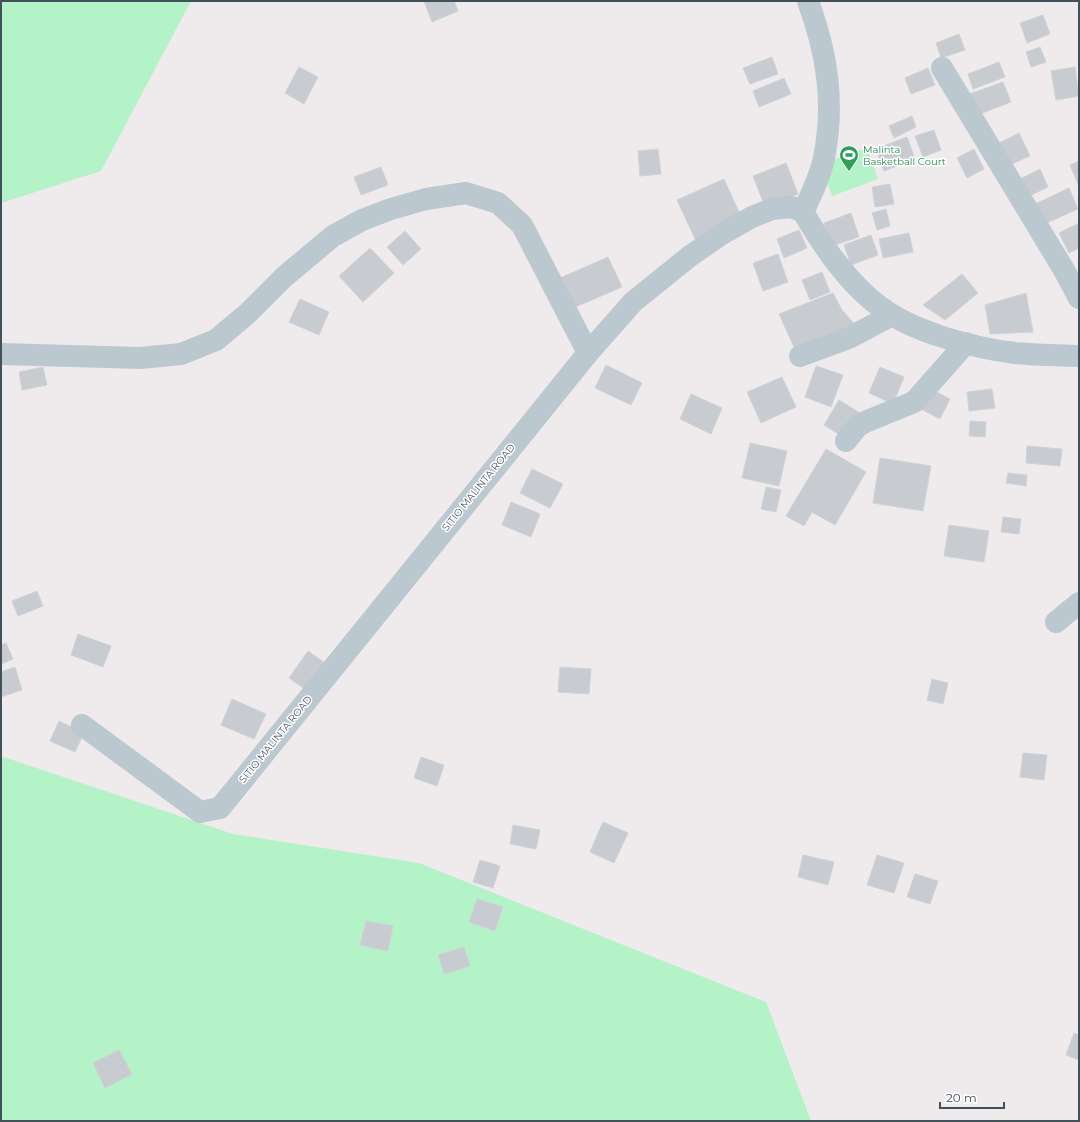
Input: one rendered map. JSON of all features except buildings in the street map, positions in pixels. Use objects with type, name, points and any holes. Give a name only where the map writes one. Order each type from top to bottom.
[{"type":"street","points":[[808,1],[823,46],[830,107],[824,158],[816,182],[803,212],[848,278],[879,306],[892,315],[922,330],[966,343],[1015,353],[1079,356]]},
{"type":"street","points":[[942,68],[1064,270],[1079,298]]},
{"type":"street","points":[[1,354],[140,358],[182,354],[216,340],[247,314],[284,277],[333,236],[362,220],[391,209],[426,199],[466,193],[498,203],[522,225],[588,353]]},
{"type":"street","name":"SITIO MALINTA ROAD","points":[[82,725],[200,812],[220,808],[588,353],[633,302],[690,256],[722,234],[752,217],[772,209],[792,208],[803,212]]},
{"type":"street","points":[[800,356],[849,338],[892,315]]},
{"type":"street","points":[[846,442],[857,427],[865,422],[914,402],[966,343]]},
{"type":"street","points":[[1056,622],[1079,603]]},
{"type":"green space","points":[[1,1],[191,1],[101,171],[1,203]]},
{"type":"green space","name":"Malinta Basketball Court","points":[[867,148],[878,179],[832,196],[821,164]]},
{"type":"green space","points":[[1,756],[233,834],[419,863],[766,1002],[811,1121],[1,1121]]},
{"type":"place","name":"Malinta Basketball Court","points":[[849,172]]}]
